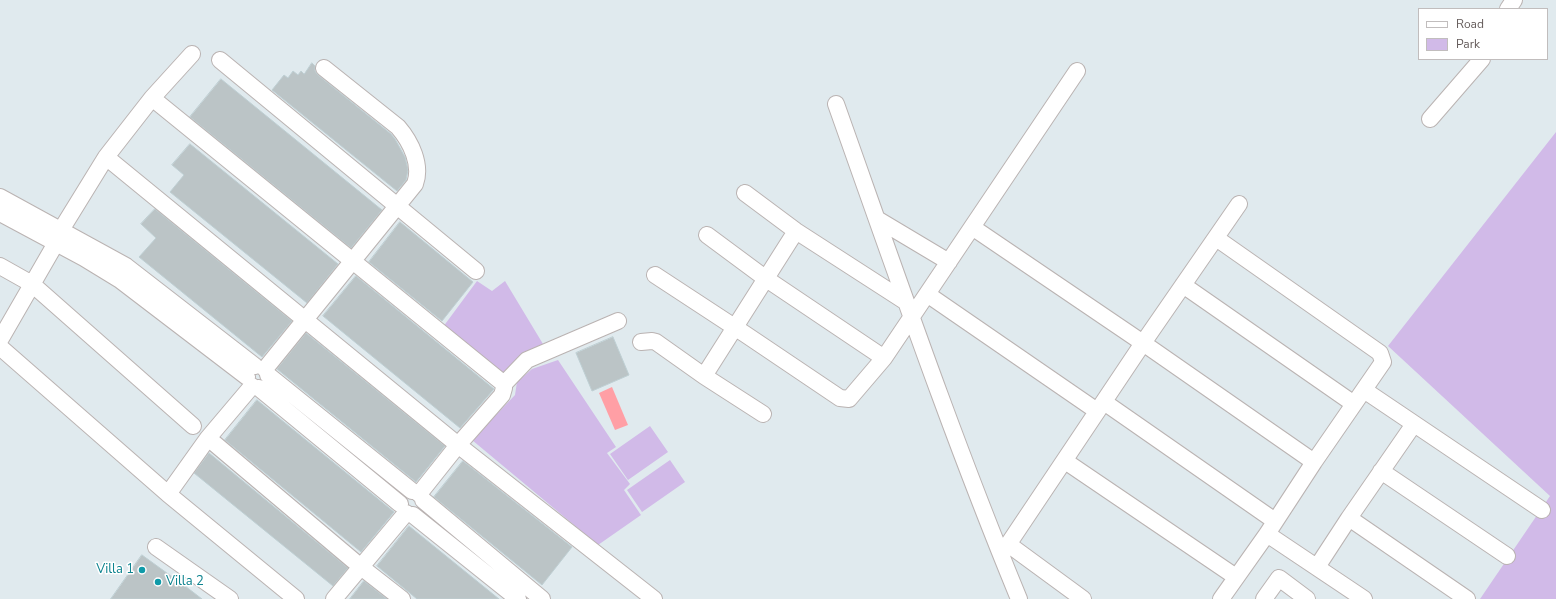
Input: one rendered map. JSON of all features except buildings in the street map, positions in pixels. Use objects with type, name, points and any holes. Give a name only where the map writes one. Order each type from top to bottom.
[{"type":"street","points":[[0,340],[58,236],[106,157],[152,98],[192,54]]},
{"type":"street","points":[[220,60],[476,271]]},
{"type":"street","points":[[1430,118],[1481,60]]},
{"type":"street","points":[[168,494],[208,438],[354,261],[415,184],[418,172],[417,164],[406,139],[398,127],[324,68]]},
{"type":"street","points":[[655,275],[840,398],[849,399],[884,358],[912,318],[1077,71]]},
{"type":"street","points":[[152,98],[504,384]]},
{"type":"street","points":[[836,104],[906,302],[1004,550],[1019,599]]},
{"type":"street","points":[[106,157],[458,445],[654,599]]},
{"type":"street","points":[[745,193],[796,231],[906,302]]},
{"type":"street","points":[[0,197],[58,236],[114,267],[133,289],[258,377],[418,495],[518,593]]},
{"type":"street","points":[[1004,550],[1065,461],[1100,406],[1239,204]]},
{"type":"street","points":[[0,212],[58,236]]},
{"type":"street","points":[[877,220],[949,262]]},
{"type":"street","points":[[972,227],[1143,343],[1314,462]]},
{"type":"street","points":[[704,376],[796,231]]},
{"type":"street","points":[[707,235],[765,278],[884,358]]},
{"type":"street","points":[[1216,238],[1380,353],[1383,358],[1382,364],[1220,599]]},
{"type":"street","points":[[0,266],[32,284],[193,426]]},
{"type":"street","points":[[1183,285],[1354,404]]},
{"type":"street","points":[[927,294],[1100,406],[1271,527],[1317,567],[1364,599]]},
{"type":"street","points":[[418,495],[458,445],[502,395],[504,384],[527,360],[618,321]]},
{"type":"street","points":[[641,342],[656,342],[762,414]]},
{"type":"street","points":[[0,347],[168,494],[296,599]]},
{"type":"street","points":[[258,377],[406,511],[518,593],[542,599]]},
{"type":"street","points":[[1364,390],[1542,510]]},
{"type":"street","points":[[1317,567],[1414,424]]},
{"type":"street","points":[[208,438],[361,567],[402,599]]},
{"type":"street","points":[[1065,461],[1236,577]]},
{"type":"street","points":[[1381,471],[1507,556]]},
{"type":"street","points":[[404,493],[418,495],[424,504],[420,511],[406,511],[402,496],[404,493]]},
{"type":"street","points":[[334,599],[406,511]]},
{"type":"street","points":[[1349,518],[1467,599]]},
{"type":"street","points":[[156,547],[230,599]]},
{"type":"street","points":[[1004,550],[1081,599]]},
{"type":"street","points":[[1264,599],[1279,578],[1306,599]]},
{"type":"green space","points":[[1556,132],[1556,599],[1480,599],[1550,496],[1388,346]]},
{"type":"green space","points":[[477,281],[492,291],[505,281],[543,344],[519,356],[503,374],[443,327]]},
{"type":"green space","points":[[558,360],[616,447],[607,453],[630,484],[624,490],[641,515],[598,545],[472,440],[515,395],[517,382],[532,369]]},
{"type":"green space","points":[[650,426],[668,452],[628,480],[610,454]]},
{"type":"green space","points":[[670,460],[685,482],[642,512],[627,490]]},
{"type":"shaded area","points":[[612,387],[628,425],[615,430],[599,393]]},
{"type":"place","name":"Villa 1","points":[[142,570]]},
{"type":"place","name":"Villa 2","points":[[158,582]]}]
